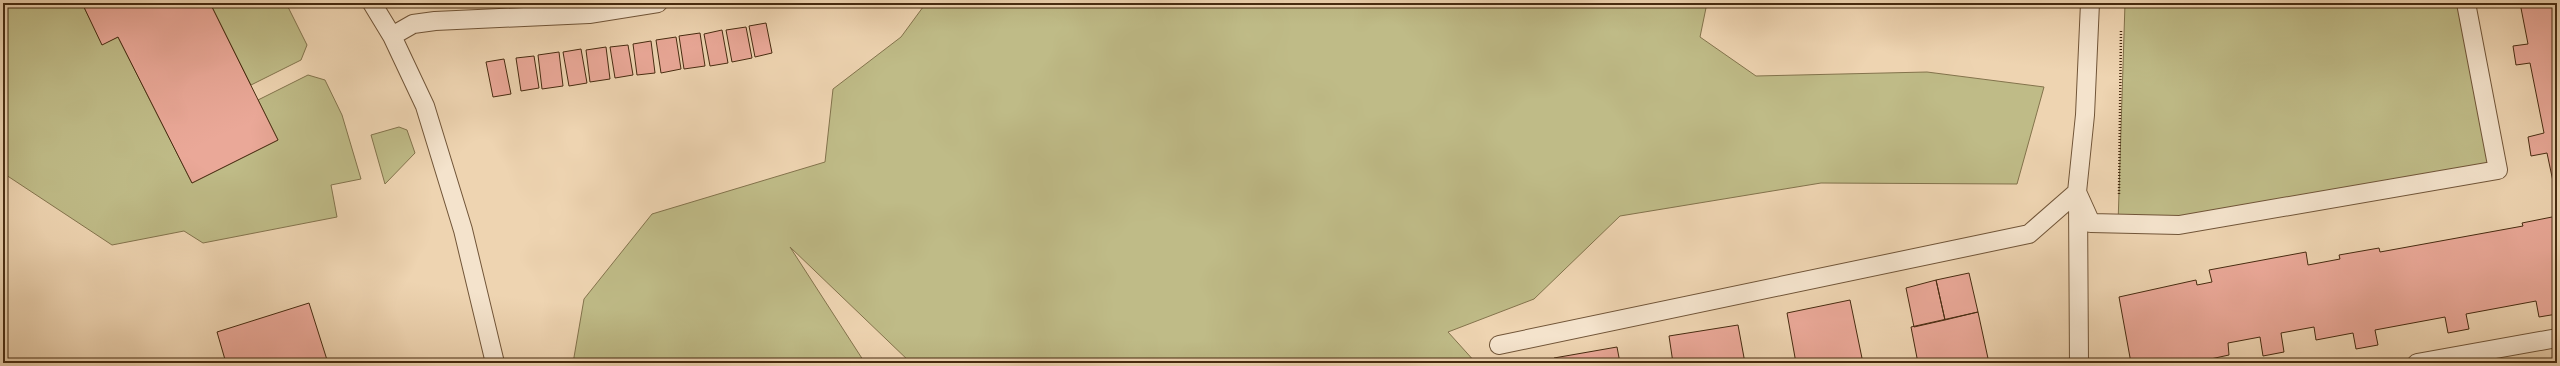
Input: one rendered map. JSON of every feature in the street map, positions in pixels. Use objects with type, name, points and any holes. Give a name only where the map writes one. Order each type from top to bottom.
[{"type":"lane","points":[[372,3],[392,36],[425,106],[463,230],[495,363]]},
{"type":"lane","points":[[392,36],[413,24],[435,21],[589,14],[658,3]]},
{"type":"lane","points":[[2079,363],[2077,192],[2085,115],[2090,3]]},
{"type":"lane","points":[[2077,192],[2092,223],[2179,225],[2498,170],[2466,3]]},
{"type":"lane","points":[[1499,344],[2029,234],[2077,192]]},
{"type":"lane","points":[[2417,363],[2557,338]]},
{"type":"path","points":[[2118,224],[2121,26]]},
{"type":"shaded area","points":[[3,3],[82,3],[102,44],[118,37],[192,183],[278,140],[258,100],[308,75],[325,80],[342,115],[361,179],[331,185],[337,217],[203,243],[184,231],[112,245],[3,173]]},
{"type":"shaded area","points":[[210,3],[286,3],[307,45],[301,60],[251,85]]},
{"type":"shaded area","points":[[926,3],[1707,3],[1700,37],[1756,76],[1927,72],[2044,87],[2017,184],[1821,183],[1620,216],[1534,299],[1448,332],[1476,363],[911,363],[790,247],[865,363],[573,363],[584,299],[652,214],[825,162],[833,89],[901,37]]},
{"type":"shaded area","points":[[2125,3],[2466,3],[2498,170],[2398,188],[2118,224]]},
{"type":"shaded area","points":[[399,127],[407,130],[415,153],[385,184],[371,135]]},
{"type":"building","points":[[82,3],[210,3],[278,140],[192,183],[118,37],[102,45]]},
{"type":"building","points":[[2520,3],[2557,3],[2557,191],[2555,191],[2547,153],[2531,156],[2528,137],[2544,133],[2530,63],[2516,65],[2513,46],[2528,44]]},
{"type":"building","points":[[766,23],[772,53],[755,57],[749,26]]},
{"type":"building","points":[[746,27],[752,58],[732,62],[726,30]]},
{"type":"building","points":[[722,30],[728,63],[710,66],[704,34]]},
{"type":"building","points":[[700,33],[705,66],[684,69],[679,36]]},
{"type":"building","points":[[676,37],[681,69],[661,73],[656,40]]},
{"type":"building","points":[[651,41],[655,73],[637,75],[633,44]]},
{"type":"building","points":[[628,45],[633,75],[615,78],[610,47]]},
{"type":"building","points":[[606,47],[610,79],[590,82],[586,50]]},
{"type":"building","points":[[581,49],[587,83],[569,86],[563,52]]},
{"type":"building","points":[[559,52],[563,86],[542,89],[538,55]]},
{"type":"building","points":[[534,56],[539,88],[521,91],[516,58]]},
{"type":"building","points":[[504,59],[511,94],[493,97],[486,62]]},
{"type":"building","points":[[2557,216],[2557,314],[2539,317],[2536,301],[2466,314],[2469,329],[2448,333],[2445,317],[2375,330],[2378,345],[2356,349],[2353,333],[2316,340],[2314,327],[2281,333],[2284,352],[2263,356],[2260,337],[2228,343],[2229,355],[2192,363],[2131,363],[2119,297],[2196,280],[2197,285],[2212,282],[2209,270],[2306,252],[2308,265],[2340,259],[2339,255],[2379,248],[2380,252],[2523,226],[2522,223]]},
{"type":"building","points":[[1969,273],[1978,312],[1945,320],[1936,280]]},
{"type":"building","points":[[1936,280],[1945,320],[1914,327],[1906,288]]},
{"type":"building","points":[[1850,300],[1863,363],[1796,363],[1787,313]]},
{"type":"building","points":[[309,303],[328,363],[226,363],[217,332]]},
{"type":"building","points":[[1978,312],[1989,363],[1918,363],[1911,327]]},
{"type":"building","points":[[1738,325],[1745,363],[1673,363],[1669,336]]},
{"type":"building","points":[[1617,347],[1620,363],[1555,363],[1554,358]]}]
